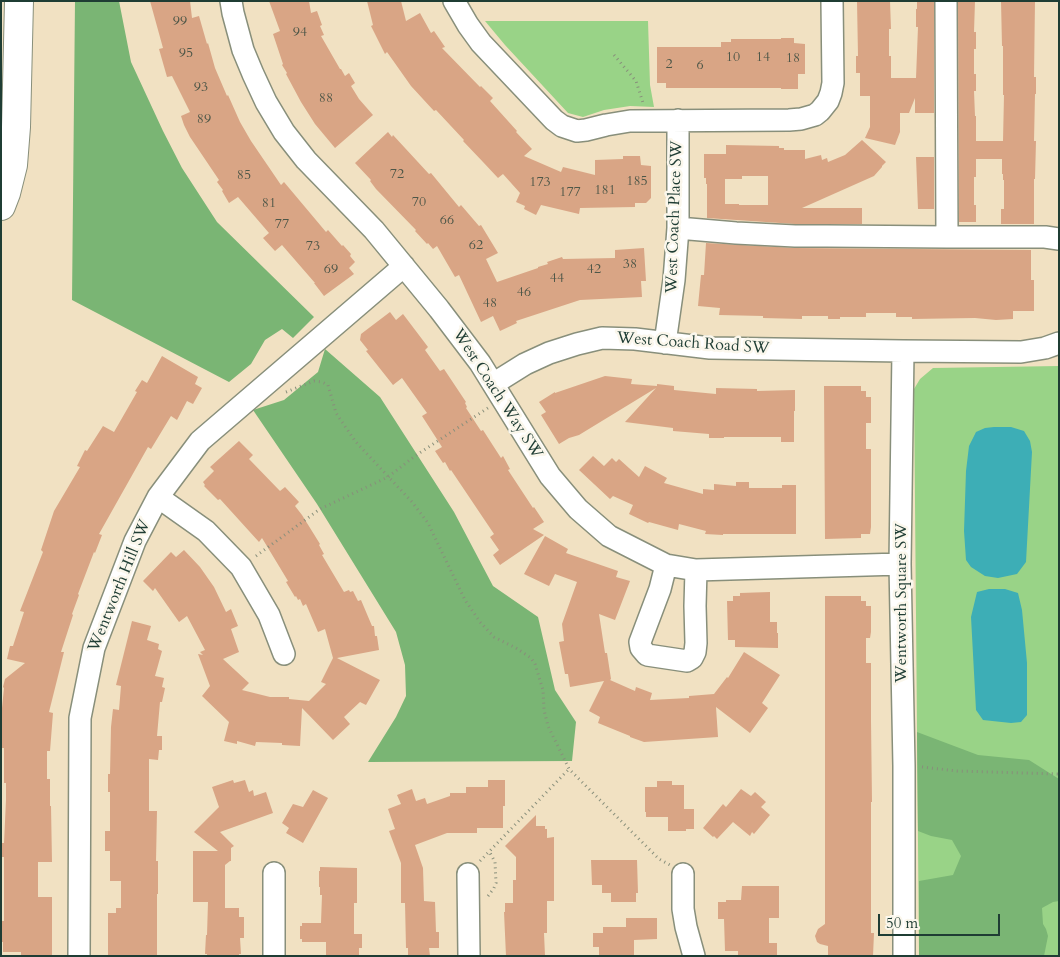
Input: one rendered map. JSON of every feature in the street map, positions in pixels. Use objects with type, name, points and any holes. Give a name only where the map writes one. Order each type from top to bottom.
[{"type":"highway","points":[[1,206],[13,165],[16,127],[19,1]]},
{"type":"street","name":"West Coach Way SW","points":[[231,1],[244,50],[253,74],[266,102],[284,132],[306,160],[374,230],[439,309],[480,363],[550,476],[578,509],[610,536],[666,565],[696,570],[900,564]]},
{"type":"street","name":"West Coach Place SW","points":[[454,1],[481,43],[554,120],[562,126],[577,131],[630,121],[649,120],[789,120],[808,117],[820,111],[828,101],[833,83],[832,1]]},
{"type":"street","points":[[946,1],[946,237]]},
{"type":"street","name":"West Coach Place SW","points":[[665,342],[674,280],[678,228],[678,120]]},
{"type":"street","points":[[678,228],[795,236],[1045,237],[1059,239]]},
{"type":"street","name":"Wentworth Hill SW","points":[[79,956],[80,718],[94,648],[135,541],[158,497],[200,441],[404,266]]},
{"type":"street","points":[[902,351],[1004,352],[1057,334]]},
{"type":"street","name":"West Coach Road SW","points":[[493,384],[524,364],[549,353],[602,338],[635,339],[710,348],[902,351]]},
{"type":"street","name":"Wentworth Square SW","points":[[902,351],[900,564],[904,766],[904,956]]},
{"type":"street","points":[[158,497],[206,531],[241,567],[269,615],[284,654]]},
{"type":"street","points":[[666,565],[660,589],[640,642],[641,648],[647,655],[687,661],[692,658],[696,643],[696,570]]},
{"type":"street","points":[[274,873],[274,956]]},
{"type":"street","points":[[468,874],[469,956]]},
{"type":"street","points":[[683,874],[683,909],[694,956]]},
{"type":"path","points":[[614,55],[636,82],[649,120]]},
{"type":"path","points":[[280,390],[289,392],[314,381],[326,384],[329,388],[336,413],[355,441],[412,502],[428,523],[465,600],[480,622],[494,637],[516,648],[531,658],[535,664],[543,690],[544,710],[548,726],[569,769],[659,859],[683,874]]},
{"type":"path","points":[[241,567],[320,509],[388,477],[414,456],[491,407]]},
{"type":"path","points":[[904,766],[957,771],[1059,774]]},
{"type":"path","points":[[468,874],[569,769]]},
{"type":"green space","points":[[75,1],[119,1],[131,62],[182,168],[217,222],[314,317],[293,338],[282,329],[265,340],[251,364],[229,382],[72,300]]},
{"type":"green space","points":[[485,21],[648,21],[650,85],[654,107],[630,106],[604,110],[583,117],[568,113]]},
{"type":"green space","points":[[325,349],[380,397],[454,512],[493,586],[538,617],[555,690],[576,722],[572,761],[368,762],[396,717],[406,696],[405,665],[396,632],[317,504],[253,410],[284,400],[318,372]]},
{"type":"green space","points":[[1059,366],[1059,956],[919,956],[914,389],[920,379],[933,368]]},
{"type":"green space","points":[[917,732],[978,755],[1029,760],[1059,779],[1059,901],[1042,908],[1043,924],[1048,936],[1044,956],[919,956],[919,881],[953,875],[961,856],[952,840],[931,836],[918,831]]},
{"type":"water","points":[[994,427],[1011,427],[1024,431],[1030,441],[1032,452],[1026,562],[1017,574],[998,578],[985,576],[971,567],[966,560],[964,531],[966,471],[969,446],[976,432]]},
{"type":"water","points":[[989,589],[1005,589],[1018,593],[1022,610],[1027,663],[1027,715],[1021,722],[1011,723],[983,720],[976,710],[971,617],[977,592]]},
{"type":"building","points":[[150,1],[190,1],[192,18],[199,16],[215,68],[227,96],[251,141],[281,185],[284,182],[326,232],[328,230],[351,254],[350,256],[355,262],[349,268],[354,274],[324,296],[282,245],[275,251],[263,238],[269,233],[238,197],[229,203],[217,182],[219,180],[190,137],[181,116],[190,112],[172,76],[167,77],[159,49],[163,48]]},
{"type":"building","points":[[269,1],[309,1],[311,13],[317,11],[322,25],[320,26],[324,35],[321,36],[345,76],[349,73],[355,83],[351,86],[373,115],[335,148],[315,124],[286,74],[273,34],[280,31]]},
{"type":"building","points":[[367,1],[401,1],[406,21],[420,13],[431,33],[434,31],[445,47],[442,48],[493,98],[490,101],[532,149],[524,156],[561,172],[563,167],[595,175],[595,160],[623,159],[623,156],[640,156],[641,165],[651,166],[651,198],[646,203],[635,203],[635,207],[580,208],[579,214],[541,205],[536,215],[524,209],[525,206],[516,202],[520,193],[503,174],[498,178],[436,110],[434,111],[411,86],[387,52],[385,54],[371,26],[373,25]]},
{"type":"building","points":[[857,1],[890,1],[891,29],[889,29],[889,56],[891,56],[891,78],[916,78],[917,1],[934,1],[934,113],[915,113],[915,98],[909,113],[900,113],[900,132],[895,145],[865,138],[870,127],[870,96],[860,96],[860,73],[856,73],[856,56],[858,56]]},
{"type":"building","points":[[958,1],[975,1],[974,32],[976,32],[976,49],[974,49],[974,74],[976,74],[976,91],[974,91],[976,141],[1003,141],[1004,95],[1001,1],[1035,1],[1034,77],[1036,77],[1036,94],[1034,141],[1036,141],[1034,224],[1001,224],[1001,209],[1004,209],[1002,159],[976,159],[974,205],[976,205],[976,222],[959,222]]},
{"type":"building","points":[[794,38],[794,43],[805,44],[805,74],[798,74],[798,89],[666,88],[666,83],[657,83],[657,47],[721,47],[721,42],[731,42],[731,39]]},
{"type":"building","points":[[388,132],[429,174],[431,173],[459,207],[461,205],[479,226],[481,225],[498,253],[486,259],[497,282],[538,268],[548,264],[547,262],[562,257],[563,259],[615,258],[615,250],[644,248],[646,281],[641,281],[642,297],[580,300],[516,321],[517,323],[500,331],[493,316],[481,322],[459,275],[455,277],[437,246],[433,249],[427,244],[376,189],[371,180],[355,163]]},
{"type":"building","points":[[862,140],[886,162],[874,176],[802,208],[862,208],[862,224],[795,224],[707,218],[707,184],[706,178],[704,178],[704,154],[726,154],[726,145],[779,146],[779,148],[784,148],[784,150],[805,150],[805,159],[821,155],[822,160],[827,158],[828,162],[845,155]],"holes":[[[742,176],[768,176],[768,205],[725,204],[725,179],[742,179]]]},
{"type":"building","points":[[916,157],[934,157],[934,209],[918,209]]},
{"type":"building","points":[[706,243],[795,248],[1031,250],[1031,280],[1034,280],[1034,311],[1013,311],[1013,319],[996,320],[975,318],[912,319],[912,317],[896,317],[896,313],[866,313],[866,317],[840,317],[840,319],[828,319],[828,316],[802,316],[802,319],[719,315],[720,308],[698,306],[701,275],[704,275]]},
{"type":"building","points":[[390,312],[396,320],[403,314],[428,347],[425,350],[440,371],[444,369],[466,402],[466,408],[481,431],[483,430],[501,458],[503,456],[510,469],[508,470],[544,522],[533,529],[544,535],[500,565],[493,555],[499,550],[490,537],[494,534],[451,470],[445,462],[443,463],[435,451],[442,447],[422,416],[427,413],[402,378],[393,385],[366,351],[368,350],[360,340],[361,334]]},
{"type":"building","points":[[162,356],[198,377],[195,384],[202,388],[193,404],[187,401],[177,420],[171,416],[151,449],[148,447],[99,534],[102,535],[78,594],[61,652],[64,652],[49,712],[53,713],[50,751],[47,751],[47,779],[50,779],[52,862],[38,862],[38,897],[52,897],[52,956],[21,956],[21,952],[3,952],[4,857],[1,857],[2,843],[4,843],[6,783],[4,783],[4,748],[1,748],[3,687],[5,679],[25,663],[7,659],[10,646],[13,646],[24,612],[20,611],[43,552],[41,550],[54,511],[80,467],[77,466],[85,450],[87,451],[103,426],[114,432],[137,392],[135,391],[142,380],[147,383]]},
{"type":"building","points":[[605,376],[632,379],[631,384],[674,386],[674,390],[716,394],[716,388],[757,389],[757,391],[795,390],[794,442],[781,442],[781,437],[709,438],[709,434],[673,431],[673,428],[625,422],[656,388],[579,435],[559,444],[541,415],[546,412],[539,402],[555,392]]},
{"type":"building","points":[[824,386],[861,386],[861,391],[866,391],[866,397],[871,397],[871,423],[866,423],[866,449],[871,449],[871,527],[870,534],[861,534],[861,538],[825,539]]},
{"type":"building","points":[[239,441],[253,455],[249,459],[280,491],[285,487],[299,502],[295,506],[320,544],[324,554],[322,555],[344,592],[353,591],[358,601],[361,600],[372,626],[374,626],[379,650],[337,658],[380,680],[366,705],[360,702],[344,717],[350,724],[333,740],[302,708],[300,746],[256,742],[255,746],[237,741],[237,744],[224,741],[229,722],[202,696],[210,686],[198,654],[203,655],[200,652],[205,650],[187,616],[179,622],[155,588],[153,591],[143,581],[171,552],[176,557],[184,550],[200,567],[214,587],[226,612],[231,609],[238,626],[231,629],[239,652],[223,659],[249,683],[242,690],[270,697],[289,697],[289,699],[309,701],[326,684],[321,682],[333,658],[325,629],[318,632],[306,604],[303,606],[300,599],[298,600],[295,597],[286,582],[288,581],[262,538],[259,542],[220,499],[218,500],[204,486],[203,482],[214,471],[210,467]]},
{"type":"building","points":[[593,456],[604,466],[612,458],[616,462],[619,459],[639,477],[645,466],[667,478],[664,483],[703,494],[703,489],[714,490],[714,484],[736,486],[736,482],[749,482],[749,488],[782,488],[782,485],[796,485],[796,534],[705,534],[706,531],[679,524],[678,530],[648,523],[629,514],[633,505],[613,496],[610,499],[579,470]]},
{"type":"building","points":[[545,536],[568,549],[566,553],[618,571],[616,577],[630,581],[615,620],[599,614],[610,680],[635,691],[636,687],[652,693],[650,700],[689,698],[689,696],[714,694],[728,678],[744,652],[780,675],[762,703],[768,708],[750,733],[716,707],[718,737],[644,742],[598,723],[600,717],[589,711],[604,681],[570,687],[568,674],[565,674],[559,642],[564,641],[562,624],[577,582],[555,574],[549,586],[524,574]]},
{"type":"building","points":[[770,592],[770,622],[777,622],[778,648],[735,647],[735,640],[728,640],[727,601],[733,601],[733,596],[740,596],[740,593]]},
{"type":"building","points":[[825,596],[861,596],[861,601],[866,601],[866,606],[871,606],[871,632],[870,638],[866,638],[866,663],[871,663],[871,933],[874,933],[873,956],[828,956],[828,946],[817,942],[815,936],[818,929],[825,924]]},
{"type":"building","points":[[132,621],[151,626],[147,640],[159,644],[158,649],[162,651],[155,676],[164,678],[162,687],[165,688],[162,702],[160,702],[157,736],[162,736],[162,750],[159,750],[158,760],[149,759],[149,811],[157,811],[157,956],[108,956],[108,913],[116,913],[116,908],[121,908],[121,881],[110,881],[110,851],[105,851],[105,831],[110,831],[108,774],[110,774],[111,727],[113,709],[119,710],[121,686],[116,685]]},
{"type":"building","points":[[233,780],[234,783],[245,780],[249,792],[253,790],[254,796],[266,792],[273,813],[220,832],[234,846],[231,848],[231,861],[225,865],[225,908],[239,908],[239,917],[244,917],[244,938],[240,938],[241,954],[239,956],[207,956],[205,954],[208,902],[193,902],[193,851],[218,851],[194,832],[219,807],[212,787]]},
{"type":"building","points":[[488,780],[505,780],[503,828],[477,828],[477,833],[447,833],[415,845],[423,868],[424,901],[435,902],[436,932],[439,932],[439,948],[429,948],[430,956],[408,956],[408,948],[406,948],[405,903],[401,903],[401,863],[389,831],[395,829],[388,809],[401,804],[397,795],[412,789],[416,801],[425,798],[427,804],[450,796],[450,793],[466,793],[466,787],[488,787]]},
{"type":"building","points":[[657,781],[672,781],[672,785],[684,785],[684,809],[694,809],[694,829],[668,831],[668,817],[646,817],[645,787],[657,787]]},
{"type":"building","points":[[741,789],[751,796],[755,792],[766,802],[761,807],[770,815],[754,834],[752,832],[750,836],[733,822],[717,839],[713,837],[703,828],[723,804],[726,807]]},
{"type":"building","points":[[313,790],[328,798],[303,843],[286,833],[289,828],[282,823],[293,804],[303,807]]},
{"type":"building","points":[[536,815],[536,826],[545,826],[547,838],[554,837],[554,901],[547,901],[547,933],[544,933],[545,956],[506,956],[504,912],[505,903],[513,903],[516,857],[505,846]]},
{"type":"building","points":[[591,860],[637,860],[638,893],[636,893],[636,902],[611,902],[611,893],[602,893],[602,885],[592,885]]},
{"type":"building","points":[[320,867],[357,868],[357,903],[354,903],[354,934],[362,934],[362,948],[359,948],[359,956],[326,956],[326,942],[302,942],[302,939],[300,939],[300,926],[302,926],[302,923],[321,923]]},
{"type":"building","points":[[742,886],[779,886],[779,918],[769,918],[769,943],[777,943],[777,955],[738,956],[738,951],[725,951],[724,919],[718,919],[718,902],[741,900]]},
{"type":"building","points":[[626,918],[657,918],[657,939],[634,940],[634,956],[599,956],[599,947],[593,947],[593,933],[603,933],[603,927],[626,927]]}]
